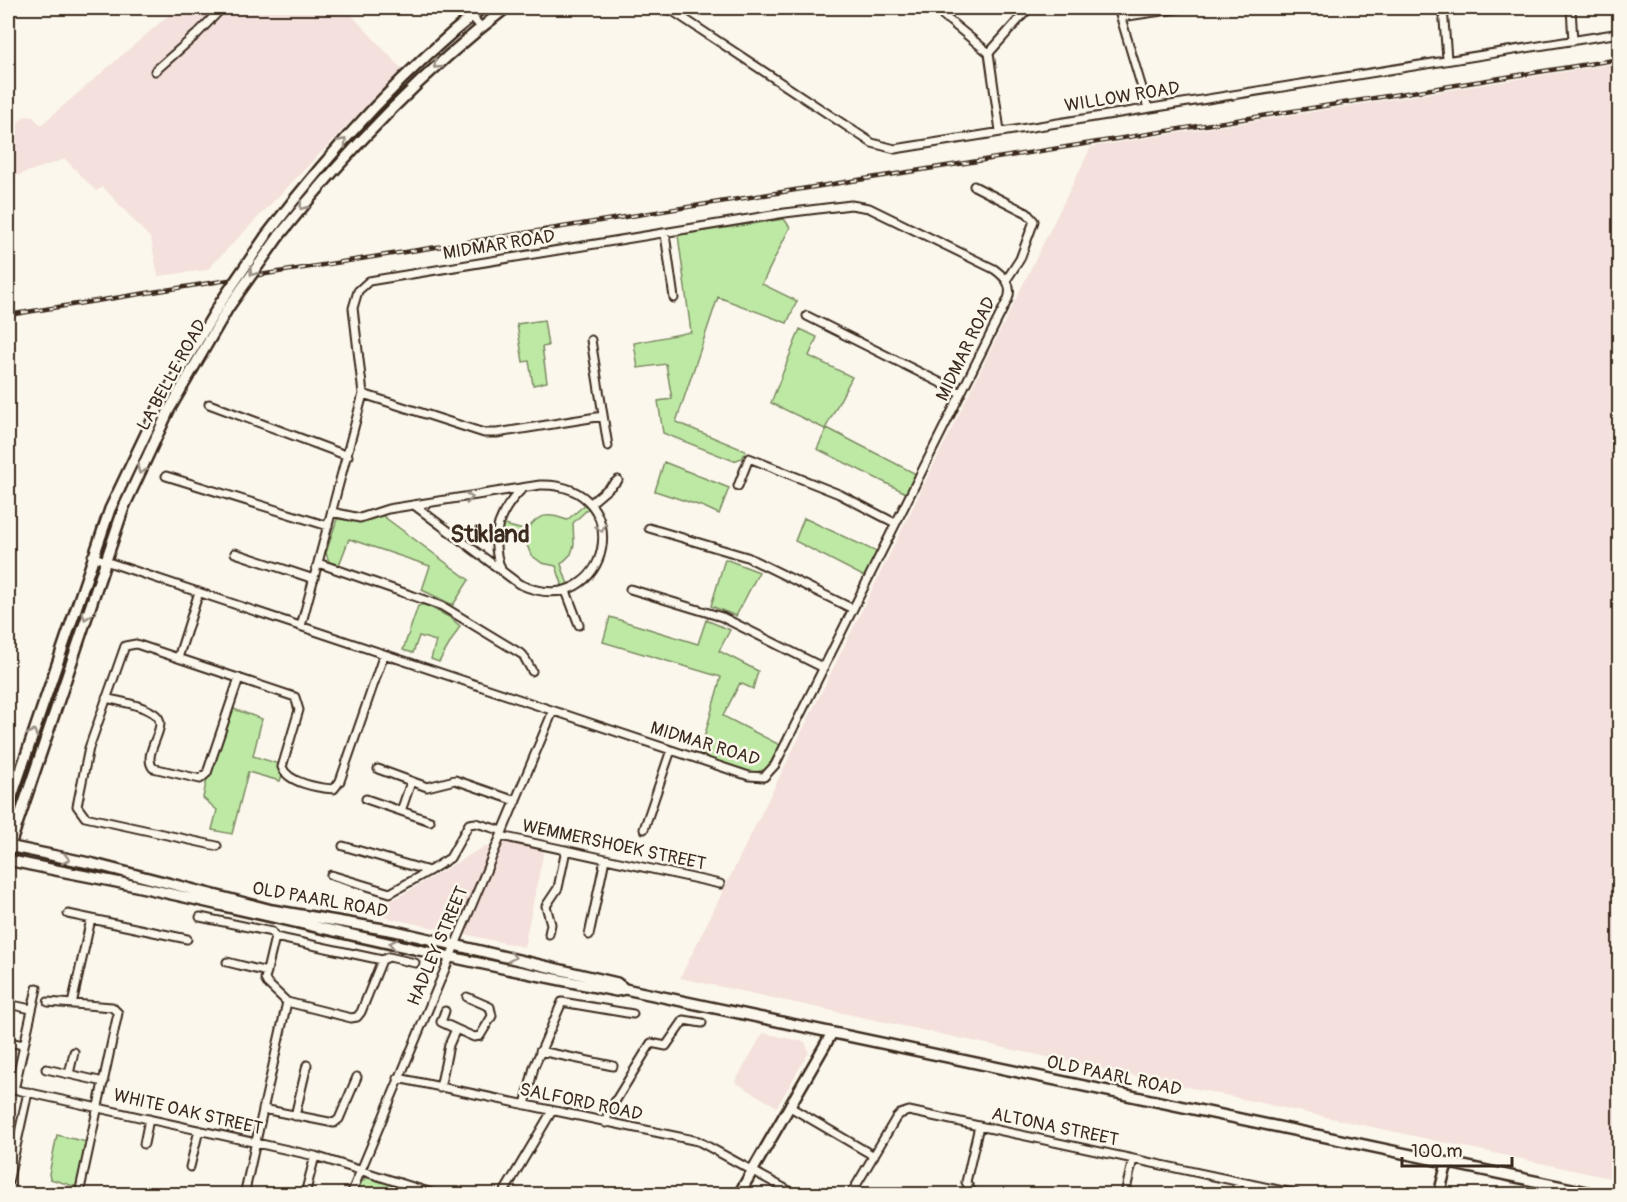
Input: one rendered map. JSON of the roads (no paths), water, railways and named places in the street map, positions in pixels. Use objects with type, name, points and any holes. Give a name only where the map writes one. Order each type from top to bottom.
[{"type":"main road","name":"LA BELLE ROAD","points":[[8,808],[92,556],[138,446],[174,378],[224,305],[266,236],[351,133],[396,85],[482,8]]},
{"type":"main road","name":"LA BELLE ROAD","points":[[8,848],[124,507],[169,410],[224,305],[326,177],[378,121],[481,27],[506,8]]},
{"type":"main road","points":[[92,556],[102,548],[114,519],[124,507]]},
{"type":"main road","points":[[73,613],[86,591],[94,567],[105,561]]},
{"type":"main road","name":"OLD PAARL ROAD","points":[[8,848],[94,864],[272,910],[384,929],[455,945],[607,980],[625,989],[1596,1194]]},
{"type":"main road","name":"OLD PAARL ROAD","points":[[8,860],[610,990],[625,989]]},
{"type":"main road","points":[[739,1194],[832,1033]]},
{"type":"main road","points":[[1439,1194],[1448,1163]]},
{"type":"street","points":[[155,71],[197,34],[222,8]]},
{"type":"street","points":[[464,8],[481,27]]},
{"type":"street","points":[[934,8],[989,54],[1000,131]]},
{"type":"street","points":[[989,54],[1029,8]]},
{"type":"street","points":[[1118,8],[1148,108]]},
{"type":"street","points":[[1121,17],[1182,8]]},
{"type":"street","points":[[1443,8],[1447,59]]},
{"type":"street","points":[[1571,8],[1573,41]]},
{"type":"street","name":"WILLOW ROAD","points":[[672,9],[880,147],[895,149],[1620,33]]},
{"type":"street","points":[[974,186],[1027,213],[1034,221],[1020,259],[1007,279]]},
{"type":"street","name":"MIDMAR ROAD","points":[[92,556],[105,561],[749,776],[764,777],[775,765],[1009,295],[1007,279],[994,269],[861,206],[785,213],[369,281],[358,291],[353,308],[363,394],[301,626]]},
{"type":"street","points":[[665,234],[674,298]]},
{"type":"street","points":[[807,316],[961,393]]},
{"type":"street","points":[[591,340],[608,446]]},
{"type":"street","points":[[363,394],[484,433],[497,434],[603,416]]},
{"type":"street","points":[[209,404],[348,456]]},
{"type":"street","points":[[738,486],[749,458],[839,494],[895,523]]},
{"type":"street","points":[[166,476],[328,526]]},
{"type":"street","points":[[591,503],[618,480]]},
{"type":"street","points":[[332,512],[356,518],[374,512],[414,505],[540,485],[564,487],[591,503],[601,523],[603,548],[593,572],[581,584],[566,591],[551,593],[535,591],[519,584],[414,505]]},
{"type":"street","points":[[501,569],[496,556],[496,532],[505,509],[523,488]]},
{"type":"street","points":[[649,528],[747,557],[852,609]]},
{"type":"street","points":[[235,553],[314,579]]},
{"type":"street","points":[[318,562],[442,606],[523,655],[532,671]]},
{"type":"street","points":[[630,589],[722,617],[824,668]]},
{"type":"street","points":[[566,591],[579,625]]},
{"type":"street","points":[[178,658],[199,592]]},
{"type":"street","points":[[217,846],[85,817],[79,812],[86,757],[122,652],[128,644],[133,643],[290,694],[298,703],[299,710],[283,763],[284,772],[290,778],[334,789],[384,654]]},
{"type":"street","points":[[106,698],[152,712],[159,718],[160,724],[150,758],[153,768],[200,779],[207,773],[239,678]]},
{"type":"street","name":"HADLEY STREET","points":[[351,1194],[553,711]]},
{"type":"street","points":[[644,829],[671,750]]},
{"type":"street","points":[[378,769],[431,787],[447,780],[455,780],[516,801]]},
{"type":"street","points":[[401,811],[411,782]]},
{"type":"street","points":[[366,799],[430,822]]},
{"type":"street","name":"WEMMERSHOEK STREET","points":[[429,871],[450,858],[469,824],[476,823],[502,834],[720,884]]},
{"type":"street","points":[[343,846],[429,871]]},
{"type":"street","points":[[549,934],[551,924],[546,906],[558,888],[566,850]]},
{"type":"street","points":[[590,935],[605,859]]},
{"type":"street","points":[[331,875],[391,893],[429,871]]},
{"type":"street","points":[[68,914],[187,939]]},
{"type":"street","points":[[200,917],[272,932],[275,937],[266,982],[287,1002],[351,1018],[357,1017],[382,960],[387,957],[415,963]]},
{"type":"street","points":[[72,1004],[91,919]]},
{"type":"street","points":[[275,937],[382,960]]},
{"type":"street","points":[[227,962],[267,972]]},
{"type":"street","points":[[11,1089],[24,1046],[37,988]]},
{"type":"street","points":[[445,1011],[441,1022],[474,1037],[480,1036],[492,1016],[490,1007],[467,997]]},
{"type":"street","points":[[525,1105],[531,1076],[540,1051],[564,1001],[633,1014]]},
{"type":"street","points":[[48,1002],[112,1007],[118,1011],[79,1194]]},
{"type":"street","points":[[245,1191],[287,1002]]},
{"type":"street","points":[[8,1004],[32,1009]]},
{"type":"street","points":[[606,1123],[608,1113],[650,1043],[655,1042],[666,1046],[683,1020],[702,1023]]},
{"type":"street","points":[[440,1088],[449,1043],[456,1029]]},
{"type":"street","points":[[8,1042],[24,1046]]},
{"type":"street","points":[[540,1051],[613,1066]]},
{"type":"street","points":[[69,1074],[74,1052]]},
{"type":"street","points":[[295,1116],[307,1065]]},
{"type":"street","points":[[46,1069],[104,1082]]},
{"type":"street","points":[[263,1108],[295,1116],[336,1122],[357,1077]]},
{"type":"street","name":"SALFORD ROAD","points":[[398,1078],[698,1141],[795,1194]]},
{"type":"street","name":"WHITE OAK STREET","points":[[11,1089],[315,1156],[435,1194]]},
{"type":"street","points":[[8,1183],[28,1092]]},
{"type":"street","points":[[790,1107],[874,1156]]},
{"type":"street","points":[[503,1194],[552,1111]]},
{"type":"street","name":"ALTONA STREET","points":[[851,1194],[896,1118],[905,1112],[1297,1194]]},
{"type":"street","points":[[144,1144],[149,1119]]},
{"type":"street","points":[[973,1194],[967,1186],[967,1178],[979,1126]]},
{"type":"street","points":[[190,1167],[199,1130]]},
{"type":"street","points":[[305,1194],[315,1156]]},
{"type":"street","points":[[1125,1194],[1133,1159]]},
{"type":"street","points":[[1235,1194],[1238,1182]]},
{"type":"railway","points":[[8,315],[1620,59]]},
{"type":"district","name":"Stikland","points":[[490,534]]}]
